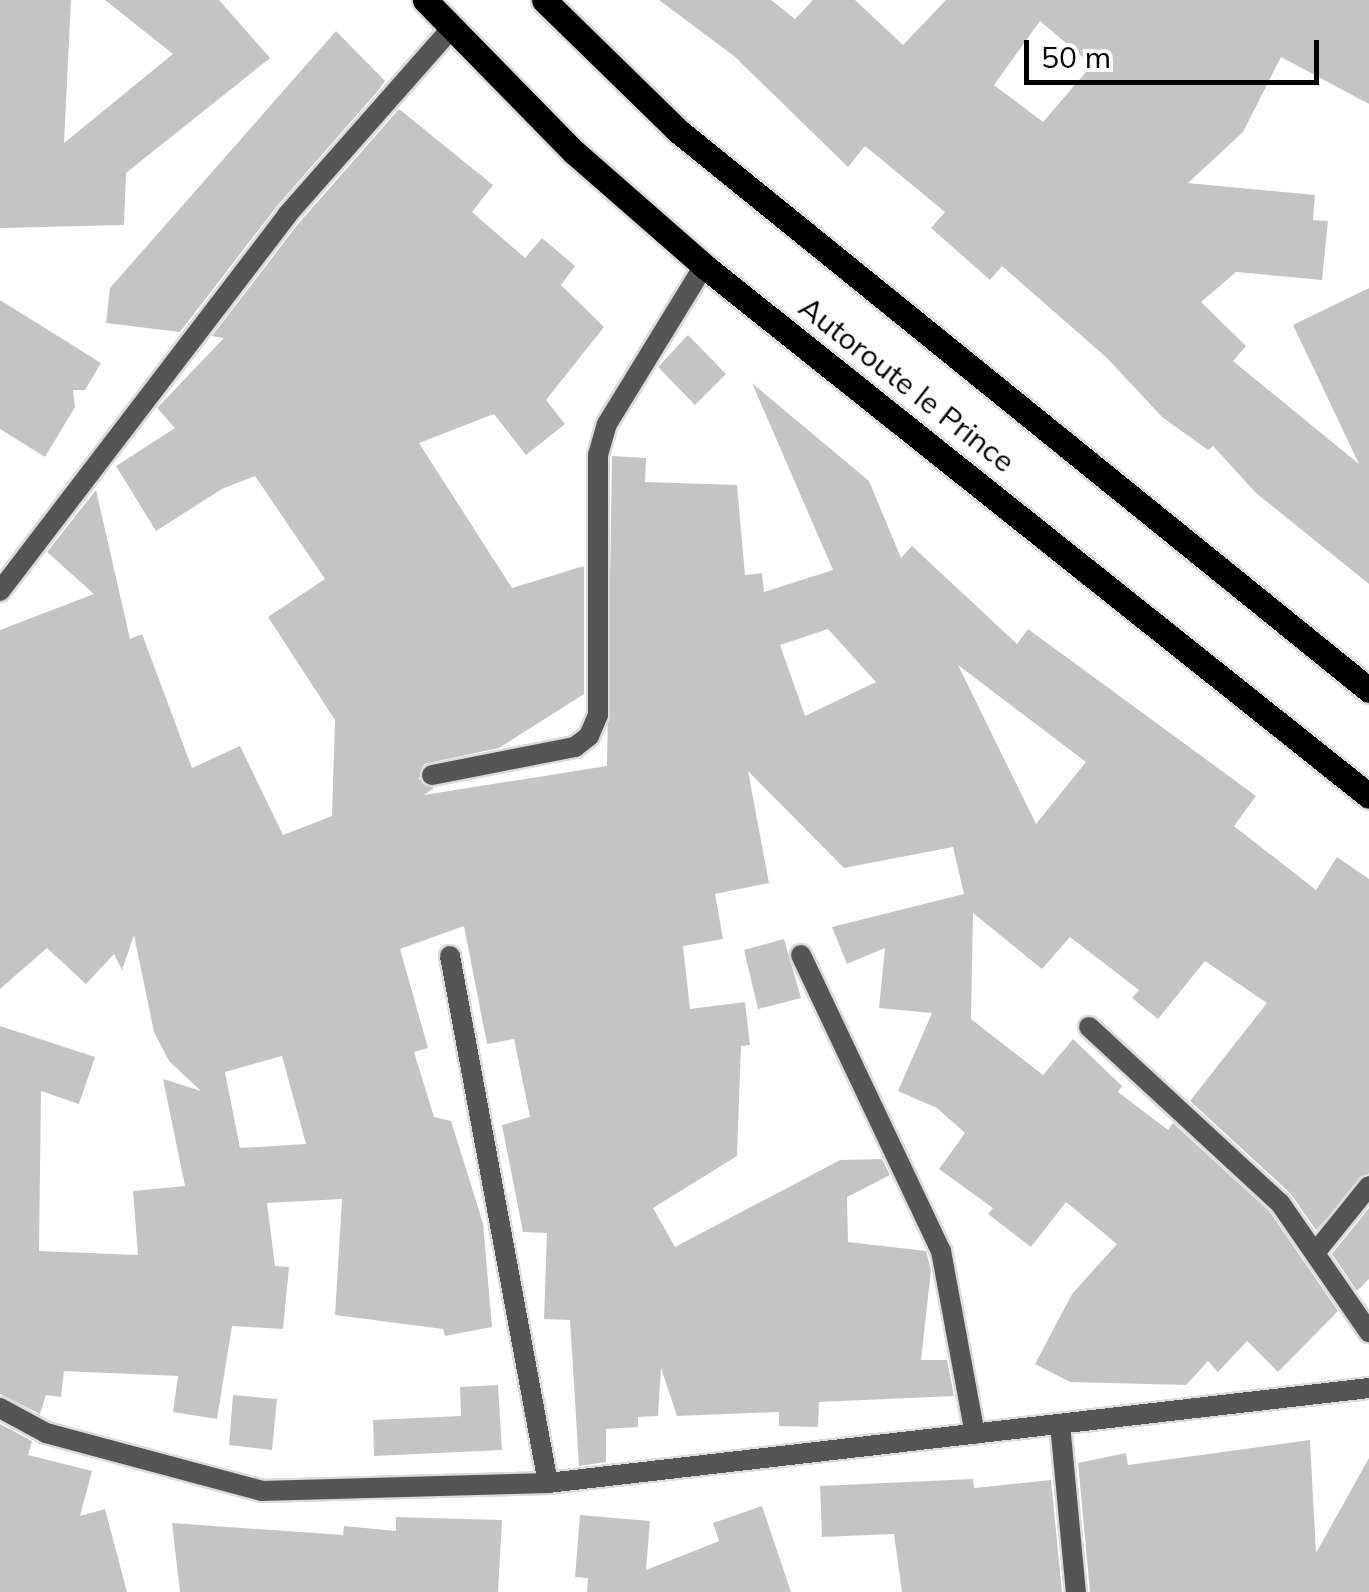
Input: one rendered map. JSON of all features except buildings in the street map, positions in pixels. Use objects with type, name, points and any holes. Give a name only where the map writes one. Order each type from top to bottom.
[{"type":"main road","name":"Autoroute le Prince","points":[[425,0],[574,152],[704,266],[1369,796]]},
{"type":"main road","name":"Autoroute le Prince","points":[[544,0],[677,130],[1369,690]]},
{"type":"street","points":[[0,591],[287,215],[452,28]]},
{"type":"street","points":[[432,776],[575,747],[589,736],[598,715],[598,454],[607,424],[704,266]]},
{"type":"street","points":[[801,954],[941,1251],[975,1434]]},
{"type":"street","points":[[450,956],[548,1484]]},
{"type":"street","points":[[1089,1027],[1280,1203],[1369,1332]]},
{"type":"street","points":[[1315,1253],[1369,1186]]},
{"type":"street","points":[[0,1408],[46,1433],[262,1490],[548,1484],[1369,1388]]},
{"type":"street","points":[[1060,1424],[1076,1592]]}]
